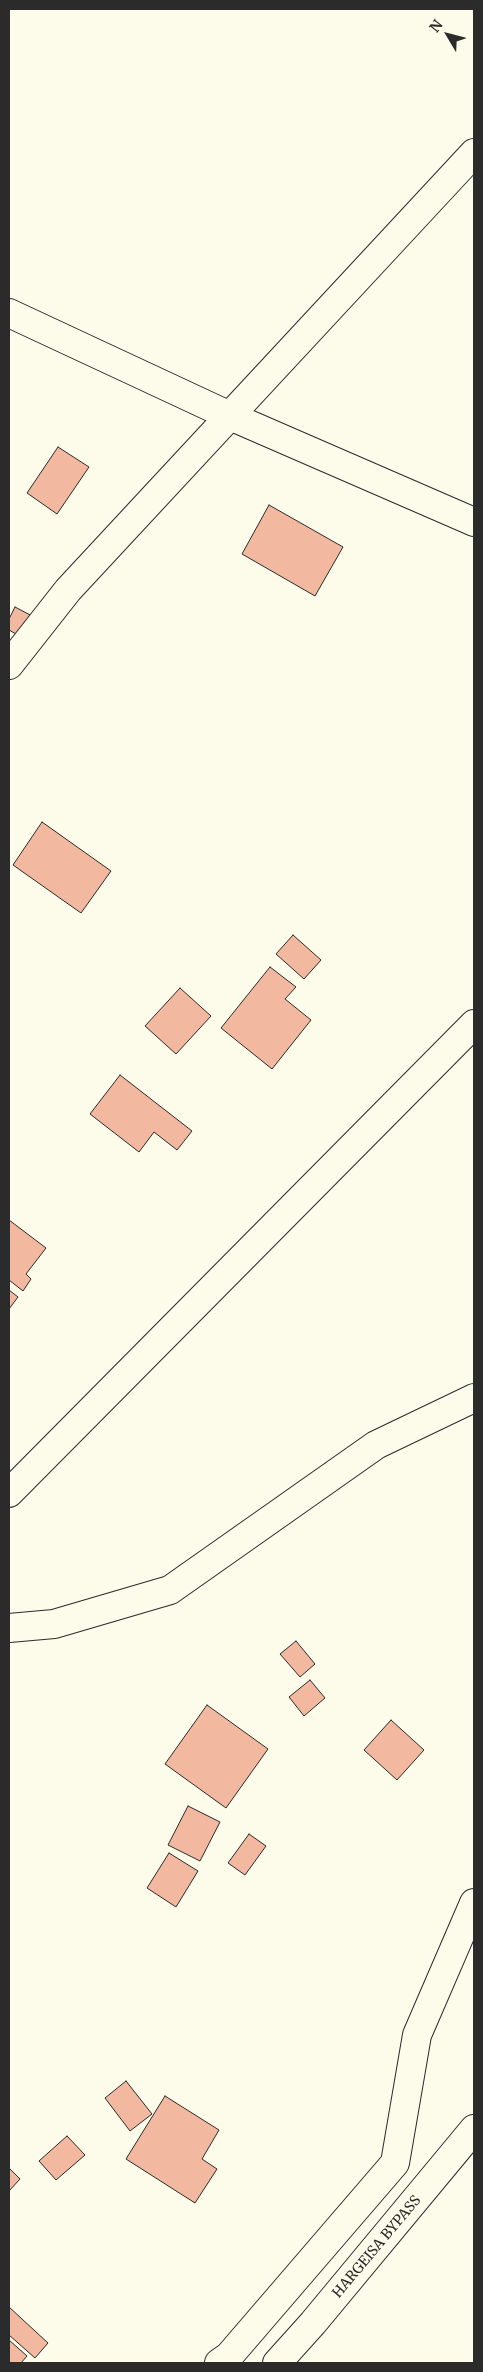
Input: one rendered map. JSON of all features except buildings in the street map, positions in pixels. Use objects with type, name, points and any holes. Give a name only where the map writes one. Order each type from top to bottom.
[{"type":"main road","points":[[9,666],[68,590],[474,153]]},
{"type":"main road","points":[[9,313],[230,416],[474,522]]},
{"type":"main road","points":[[9,1492],[474,1024]]},
{"type":"main road","points":[[9,1628],[54,1624],[170,1590],[376,1445],[474,1398]]},
{"type":"main road","points":[[218,2363],[228,2356],[395,2163],[417,2035],[474,1903]]},
{"type":"main road","name":"HARGEISA BYPASS","points":[[278,2363],[320,2316],[474,2129]]}]
